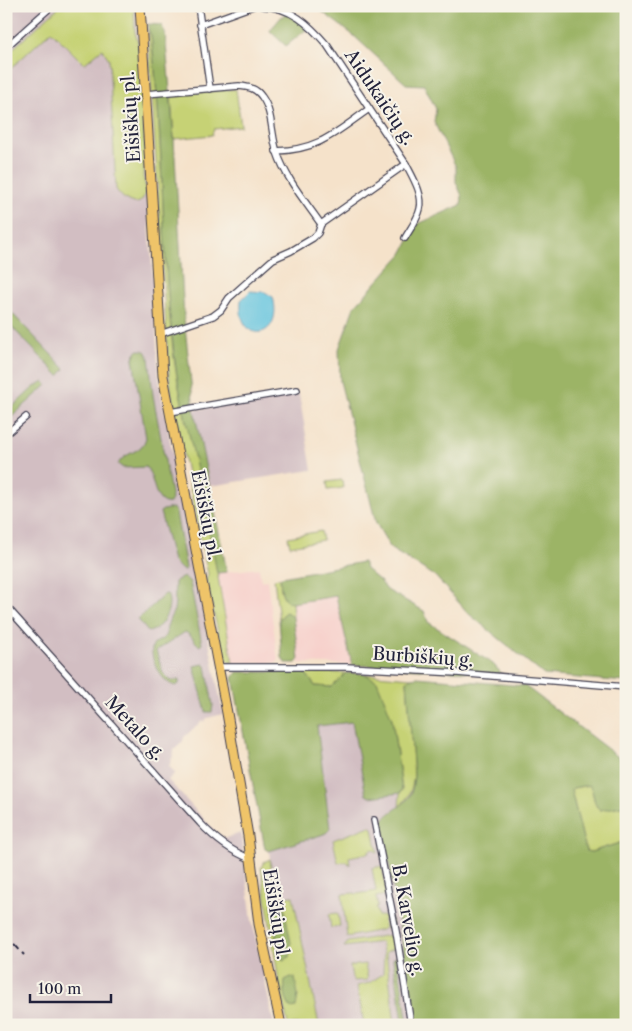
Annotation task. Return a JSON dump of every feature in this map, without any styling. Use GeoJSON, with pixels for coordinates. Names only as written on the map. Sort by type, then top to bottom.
{"type":"FeatureCollection","features":[{"type":"Feature","properties":{"kind":"main road","name":"Eišiškių pl."},"geometry":{"type":"LineString","coordinates":[[140,6],[163,376],[219,667],[251,859],[259,924],[281,1025]]}},
{"type":"Feature","properties":{"kind":"street"},"geometry":{"type":"LineString","coordinates":[[6,47],[52,6]]}},
{"type":"Feature","properties":{"kind":"street"},"geometry":{"type":"LineString","coordinates":[[198,6],[210,89]]}},
{"type":"Feature","properties":{"kind":"street"},"geometry":{"type":"LineString","coordinates":[[200,25],[253,6]]}},
{"type":"Feature","properties":{"kind":"street","name":"Aidukaičių g."},"geometry":{"type":"LineString","coordinates":[[262,6],[292,13],[315,31],[327,45],[406,164],[422,203],[420,212],[405,238]]}},
{"type":"Feature","properties":{"kind":"street"},"geometry":{"type":"LineString","coordinates":[[146,94],[239,86],[250,87],[260,94],[267,108],[276,151],[284,169],[321,224]]}},
{"type":"Feature","properties":{"kind":"street"},"geometry":{"type":"LineString","coordinates":[[276,151],[294,150],[312,145],[327,138],[369,109]]}},
{"type":"Feature","properties":{"kind":"street"},"geometry":{"type":"LineString","coordinates":[[160,334],[218,313],[243,284],[273,259],[313,238],[318,233],[321,224],[406,164]]}},
{"type":"Feature","properties":{"kind":"street"},"geometry":{"type":"LineString","coordinates":[[170,412],[297,390]]}},
{"type":"Feature","properties":{"kind":"street"},"geometry":{"type":"LineString","coordinates":[[6,434],[26,417]]}},
{"type":"Feature","properties":{"kind":"street","name":"Metalo g."},"geometry":{"type":"LineString","coordinates":[[6,606],[205,829],[234,852],[251,859]]}},
{"type":"Feature","properties":{"kind":"street","name":"Burbiškių g."},"geometry":{"type":"LineString","coordinates":[[219,667],[347,667],[626,687]]}},
{"type":"Feature","properties":{"kind":"street","name":"B. Karvelio g."},"geometry":{"type":"LineString","coordinates":[[374,820],[396,931],[411,1025]]}},
{"type":"Feature","properties":{"kind":"shaded area"},"geometry":{"type":"Polygon","coordinates":[[[6,6],[136,6],[161,394],[223,714],[207,718],[204,722],[203,720],[184,737],[183,741],[174,750],[169,766],[175,773],[168,780],[222,839],[241,833],[252,921],[274,1025],[6,1025],[6,6]]]}},
{"type":"Feature","properties":{"kind":"shaded area"},"geometry":{"type":"Polygon","coordinates":[[[299,394],[312,470],[210,486],[194,410],[299,394]]]}},
{"type":"Feature","properties":{"kind":"shaded area"},"geometry":{"type":"Polygon","coordinates":[[[259,568],[261,581],[267,580],[278,661],[277,663],[233,663],[217,573],[259,568]]]}},
{"type":"Feature","properties":{"kind":"shaded area"},"geometry":{"type":"Polygon","coordinates":[[[336,596],[352,665],[299,663],[292,603],[336,596]]]}},
{"type":"Feature","properties":{"kind":"shaded area"},"geometry":{"type":"Polygon","coordinates":[[[352,722],[366,795],[370,797],[400,793],[399,807],[388,814],[382,822],[416,1025],[319,1025],[293,897],[275,898],[269,851],[321,835],[330,829],[317,726],[352,722]]]}},
{"type":"Feature","properties":{"kind":"green space"},"geometry":{"type":"Polygon","coordinates":[[[60,6],[134,6],[146,157],[143,174],[145,190],[143,199],[140,202],[136,203],[127,200],[116,189],[109,59],[102,49],[84,64],[51,31],[6,73],[6,55],[60,6]]]}},
{"type":"Feature","properties":{"kind":"green space"},"geometry":{"type":"Polygon","coordinates":[[[312,6],[626,6],[626,682],[544,675],[469,614],[435,576],[391,549],[376,523],[340,381],[339,349],[354,307],[402,254],[418,224],[461,205],[462,196],[456,182],[456,167],[434,122],[436,109],[424,85],[406,84],[353,35],[312,6]]]}},
{"type":"Feature","properties":{"kind":"green space"},"geometry":{"type":"Polygon","coordinates":[[[287,14],[296,18],[307,29],[286,46],[270,31],[282,16],[287,14]]]}},
{"type":"Feature","properties":{"kind":"green space"},"geometry":{"type":"Polygon","coordinates":[[[148,24],[161,25],[165,32],[174,139],[184,318],[194,410],[227,572],[217,573],[176,367],[166,274],[159,114],[151,35],[148,30],[148,24]]]}},
{"type":"Feature","properties":{"kind":"green space"},"geometry":{"type":"Polygon","coordinates":[[[148,30],[151,35],[155,74],[161,153],[166,272],[175,366],[207,515],[233,663],[224,658],[206,580],[208,574],[174,410],[169,375],[148,30]]]}},
{"type":"Feature","properties":{"kind":"green space"},"geometry":{"type":"Polygon","coordinates":[[[236,89],[241,126],[214,129],[212,135],[174,139],[171,95],[236,89]]]}},
{"type":"Feature","properties":{"kind":"green space"},"geometry":{"type":"Polygon","coordinates":[[[6,307],[65,369],[59,376],[6,321],[6,307]]]}},
{"type":"Feature","properties":{"kind":"green space"},"geometry":{"type":"Polygon","coordinates":[[[139,350],[146,352],[149,357],[153,395],[172,499],[170,503],[164,503],[160,500],[146,467],[123,468],[118,464],[141,447],[146,438],[133,359],[135,353],[139,350]]]}},
{"type":"Feature","properties":{"kind":"green space"},"geometry":{"type":"Polygon","coordinates":[[[44,381],[47,385],[6,422],[6,413],[33,388],[44,381]]]}},
{"type":"Feature","properties":{"kind":"green space"},"geometry":{"type":"Polygon","coordinates":[[[342,480],[343,488],[328,490],[327,482],[342,480]]]}},
{"type":"Feature","properties":{"kind":"green space"},"geometry":{"type":"Polygon","coordinates":[[[173,508],[176,513],[185,570],[182,570],[173,561],[160,512],[173,508]]]}},
{"type":"Feature","properties":{"kind":"green space"},"geometry":{"type":"Polygon","coordinates":[[[321,531],[323,540],[290,546],[288,537],[321,531]]]}},
{"type":"Feature","properties":{"kind":"green space"},"geometry":{"type":"Polygon","coordinates":[[[363,562],[366,569],[387,590],[424,611],[428,622],[493,664],[502,674],[352,665],[336,596],[292,603],[286,600],[280,580],[282,577],[363,562]]]}},
{"type":"Feature","properties":{"kind":"green space"},"geometry":{"type":"Polygon","coordinates":[[[184,577],[190,582],[202,644],[200,646],[185,632],[156,651],[163,673],[171,681],[179,680],[179,684],[176,686],[162,677],[156,666],[152,649],[154,644],[166,635],[168,622],[174,610],[175,582],[184,577]]]}},
{"type":"Feature","properties":{"kind":"green space"},"geometry":{"type":"Polygon","coordinates":[[[282,577],[280,584],[283,596],[292,603],[293,618],[288,613],[285,613],[279,620],[274,579],[282,577]]]}},
{"type":"Feature","properties":{"kind":"green space"},"geometry":{"type":"Polygon","coordinates":[[[167,594],[169,599],[168,611],[162,623],[148,632],[138,619],[167,594]]]}},
{"type":"Feature","properties":{"kind":"green space"},"geometry":{"type":"Polygon","coordinates":[[[285,612],[293,618],[299,659],[296,663],[285,663],[282,657],[279,620],[285,612]]]}},
{"type":"Feature","properties":{"kind":"green space"},"geometry":{"type":"Polygon","coordinates":[[[204,664],[206,666],[213,705],[212,712],[206,712],[194,666],[204,664]]]}},
{"type":"Feature","properties":{"kind":"green space"},"geometry":{"type":"Polygon","coordinates":[[[237,672],[302,672],[307,675],[315,686],[332,687],[346,673],[365,674],[377,681],[392,719],[402,790],[400,793],[370,797],[366,795],[352,722],[317,726],[330,829],[321,835],[269,851],[265,849],[233,678],[237,672]]]}},
{"type":"Feature","properties":{"kind":"green space"},"geometry":{"type":"Polygon","coordinates":[[[302,672],[346,673],[332,687],[315,686],[307,675],[302,672]]]}},
{"type":"Feature","properties":{"kind":"green space"},"geometry":{"type":"Polygon","coordinates":[[[365,674],[411,678],[407,682],[414,776],[409,793],[399,807],[402,790],[392,719],[365,674]]]}},
{"type":"Feature","properties":{"kind":"green space"},"geometry":{"type":"Polygon","coordinates":[[[417,677],[525,686],[626,763],[626,805],[600,810],[596,805],[589,785],[571,790],[586,851],[591,852],[626,841],[626,1025],[416,1025],[382,821],[402,805],[409,797],[412,789],[414,776],[407,681],[417,677]]]}},
{"type":"Feature","properties":{"kind":"green space"},"geometry":{"type":"Polygon","coordinates":[[[589,785],[596,805],[600,810],[626,805],[626,841],[591,852],[586,851],[571,790],[589,785]]]}},
{"type":"Feature","properties":{"kind":"green space"},"geometry":{"type":"Polygon","coordinates":[[[370,826],[373,828],[378,853],[373,849],[369,853],[349,857],[350,865],[347,862],[338,863],[333,840],[370,826]]]}},
{"type":"Feature","properties":{"kind":"green space"},"geometry":{"type":"Polygon","coordinates":[[[270,859],[275,898],[272,905],[278,955],[287,926],[282,897],[293,896],[319,1025],[288,1025],[279,983],[261,867],[264,862],[270,859]]]}},
{"type":"Feature","properties":{"kind":"green space"},"geometry":{"type":"Polygon","coordinates":[[[382,866],[387,895],[376,897],[378,906],[376,907],[378,916],[390,916],[392,926],[387,930],[386,919],[383,920],[385,928],[382,930],[347,937],[342,894],[376,891],[372,868],[382,866]]]}},
{"type":"Feature","properties":{"kind":"green space"},"geometry":{"type":"Polygon","coordinates":[[[282,897],[291,943],[290,957],[283,960],[279,955],[272,905],[275,898],[282,897]]]}},
{"type":"Feature","properties":{"kind":"green space"},"geometry":{"type":"Polygon","coordinates":[[[338,913],[340,926],[331,928],[329,914],[338,913]]]}},
{"type":"Feature","properties":{"kind":"green space"},"geometry":{"type":"Polygon","coordinates":[[[390,935],[393,938],[395,948],[386,952],[395,1025],[364,1025],[357,986],[369,983],[383,974],[384,955],[381,942],[344,947],[348,942],[390,935]]]}},
{"type":"Feature","properties":{"kind":"green space"},"geometry":{"type":"Polygon","coordinates":[[[397,955],[408,1024],[403,1021],[393,959],[397,955]]]}},
{"type":"Feature","properties":{"kind":"green space"},"geometry":{"type":"Polygon","coordinates":[[[365,964],[368,980],[354,981],[350,966],[365,964]]]}},
{"type":"Feature","properties":{"kind":"green space"},"geometry":{"type":"Polygon","coordinates":[[[291,977],[295,978],[298,995],[296,1007],[291,1008],[286,998],[285,980],[291,977]]]}},
{"type":"Feature","properties":{"kind":"water"},"geometry":{"type":"Polygon","coordinates":[[[250,291],[265,292],[273,297],[275,312],[272,322],[267,329],[260,332],[252,331],[246,325],[241,315],[241,300],[250,291]]]}},
{"type":"Feature","properties":{"kind":"railway"},"geometry":{"type":"LineString","coordinates":[[6,935],[24,955]]}}]}
